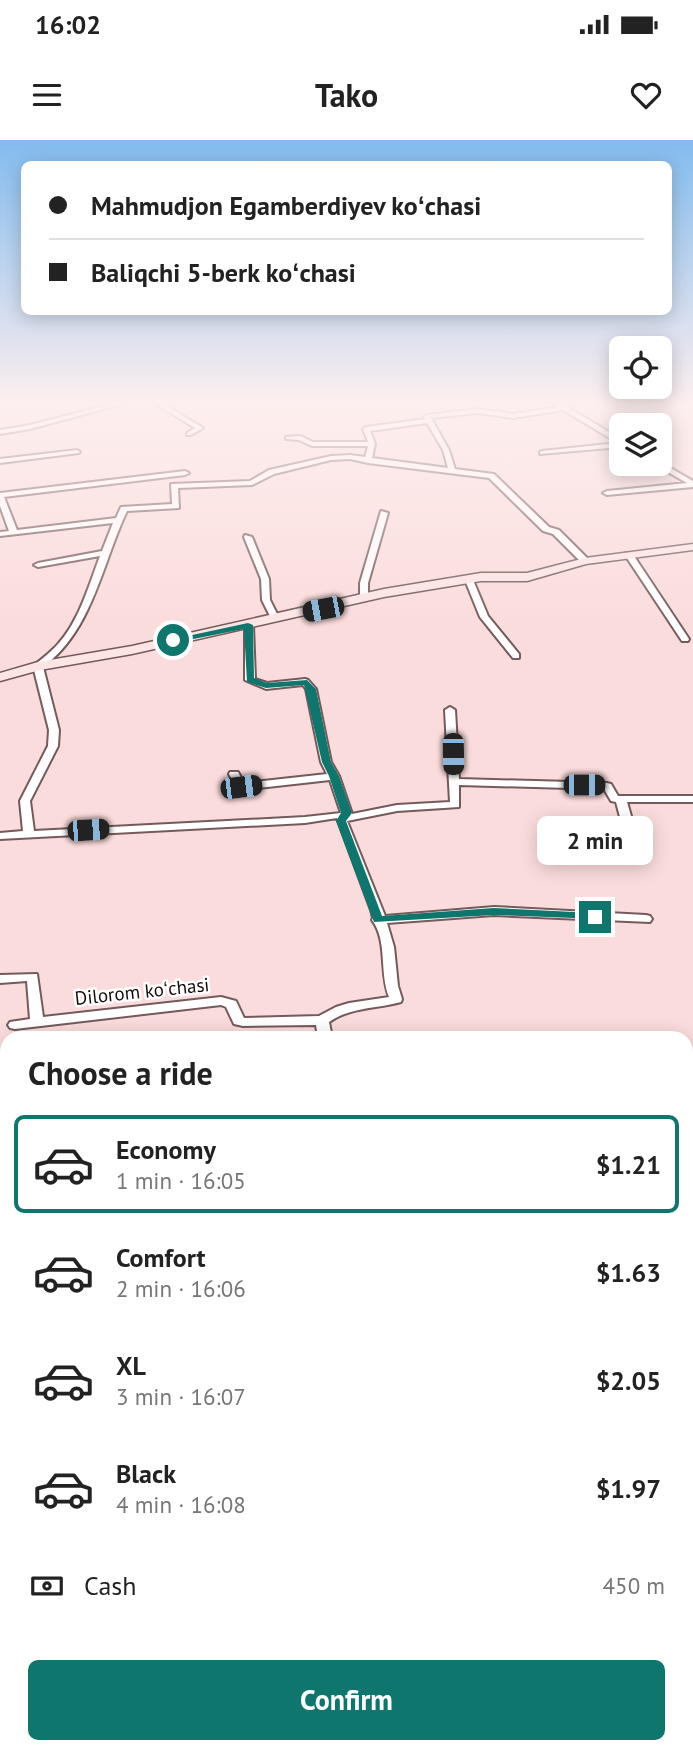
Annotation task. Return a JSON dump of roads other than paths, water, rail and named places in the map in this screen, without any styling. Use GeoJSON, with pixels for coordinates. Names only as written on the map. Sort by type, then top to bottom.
{"type":"FeatureCollection","features":[{"type":"Feature","properties":{"kind":"street"},"geometry":{"type":"LineString","coordinates":[[14,532],[0,496],[167,475]]}},
{"type":"Feature","properties":{"kind":"street"},"geometry":{"type":"LineString","coordinates":[[38,666],[70,635],[107,552],[118,520],[126,508],[176,506],[174,486],[252,483],[266,475]]}},
{"type":"Feature","properties":{"kind":"street"},"geometry":{"type":"LineString","coordinates":[[486,475],[491,476],[546,529],[556,532],[585,561]]}},
{"type":"Feature","properties":{"kind":"street"},"geometry":{"type":"LineString","coordinates":[[677,475],[693,485]]}},
{"type":"Feature","properties":{"kind":"street"},"geometry":{"type":"LineString","coordinates":[[607,493],[693,485]]}},
{"type":"Feature","properties":{"kind":"street"},"geometry":{"type":"LineString","coordinates":[[364,598],[364,583],[384,513]]}},
{"type":"Feature","properties":{"kind":"street"},"geometry":{"type":"LineString","coordinates":[[0,534],[118,520]]}},
{"type":"Feature","properties":{"kind":"street"},"geometry":{"type":"LineString","coordinates":[[248,537],[265,579],[266,600],[275,618]]}},
{"type":"Feature","properties":{"kind":"street"},"geometry":{"type":"LineString","coordinates":[[0,677],[38,666],[132,650],[408,588],[481,577],[527,577],[585,561],[693,547]]}},
{"type":"Feature","properties":{"kind":"street"},"geometry":{"type":"LineString","coordinates":[[38,565],[107,552]]}},
{"type":"Feature","properties":{"kind":"street"},"geometry":{"type":"LineString","coordinates":[[629,555],[685,639]]}},
{"type":"Feature","properties":{"kind":"street"},"geometry":{"type":"LineString","coordinates":[[469,580],[484,617],[516,656]]}},
{"type":"Feature","properties":{"kind":"street"},"geometry":{"type":"LineString","coordinates":[[248,625],[250,680],[266,686],[307,682],[311,689],[326,762],[334,776],[346,813],[341,821],[386,939],[392,968],[392,992],[396,999],[343,1007],[322,1020],[324,1031]]}},
{"type":"Feature","properties":{"kind":"street"},"geometry":{"type":"LineString","coordinates":[[29,833],[25,801],[53,746],[54,730],[38,666]]}},
{"type":"Feature","properties":{"kind":"street"},"geometry":{"type":"LineString","coordinates":[[0,835],[343,817],[368,815],[397,808],[455,804],[450,710]]}},
{"type":"Feature","properties":{"kind":"street"},"geometry":{"type":"LineString","coordinates":[[234,774],[238,786],[241,787],[334,776]]}},
{"type":"Feature","properties":{"kind":"street"},"geometry":{"type":"LineString","coordinates":[[454,782],[607,786],[615,799],[621,800],[693,799]]}},
{"type":"Feature","properties":{"kind":"street"},"geometry":{"type":"LineString","coordinates":[[621,800],[637,858]]}},
{"type":"Feature","properties":{"kind":"street"},"geometry":{"type":"LineString","coordinates":[[378,920],[494,912],[646,919]]}},
{"type":"Feature","properties":{"kind":"street"},"geometry":{"type":"LineString","coordinates":[[0,979],[33,977],[37,1022]]}},
{"type":"Feature","properties":{"kind":"street","name":"Dilorom koʻchasi"},"geometry":{"type":"LineString","coordinates":[[16,1025],[221,1002],[231,1004],[239,1021],[243,1022],[322,1020]]}}]}
